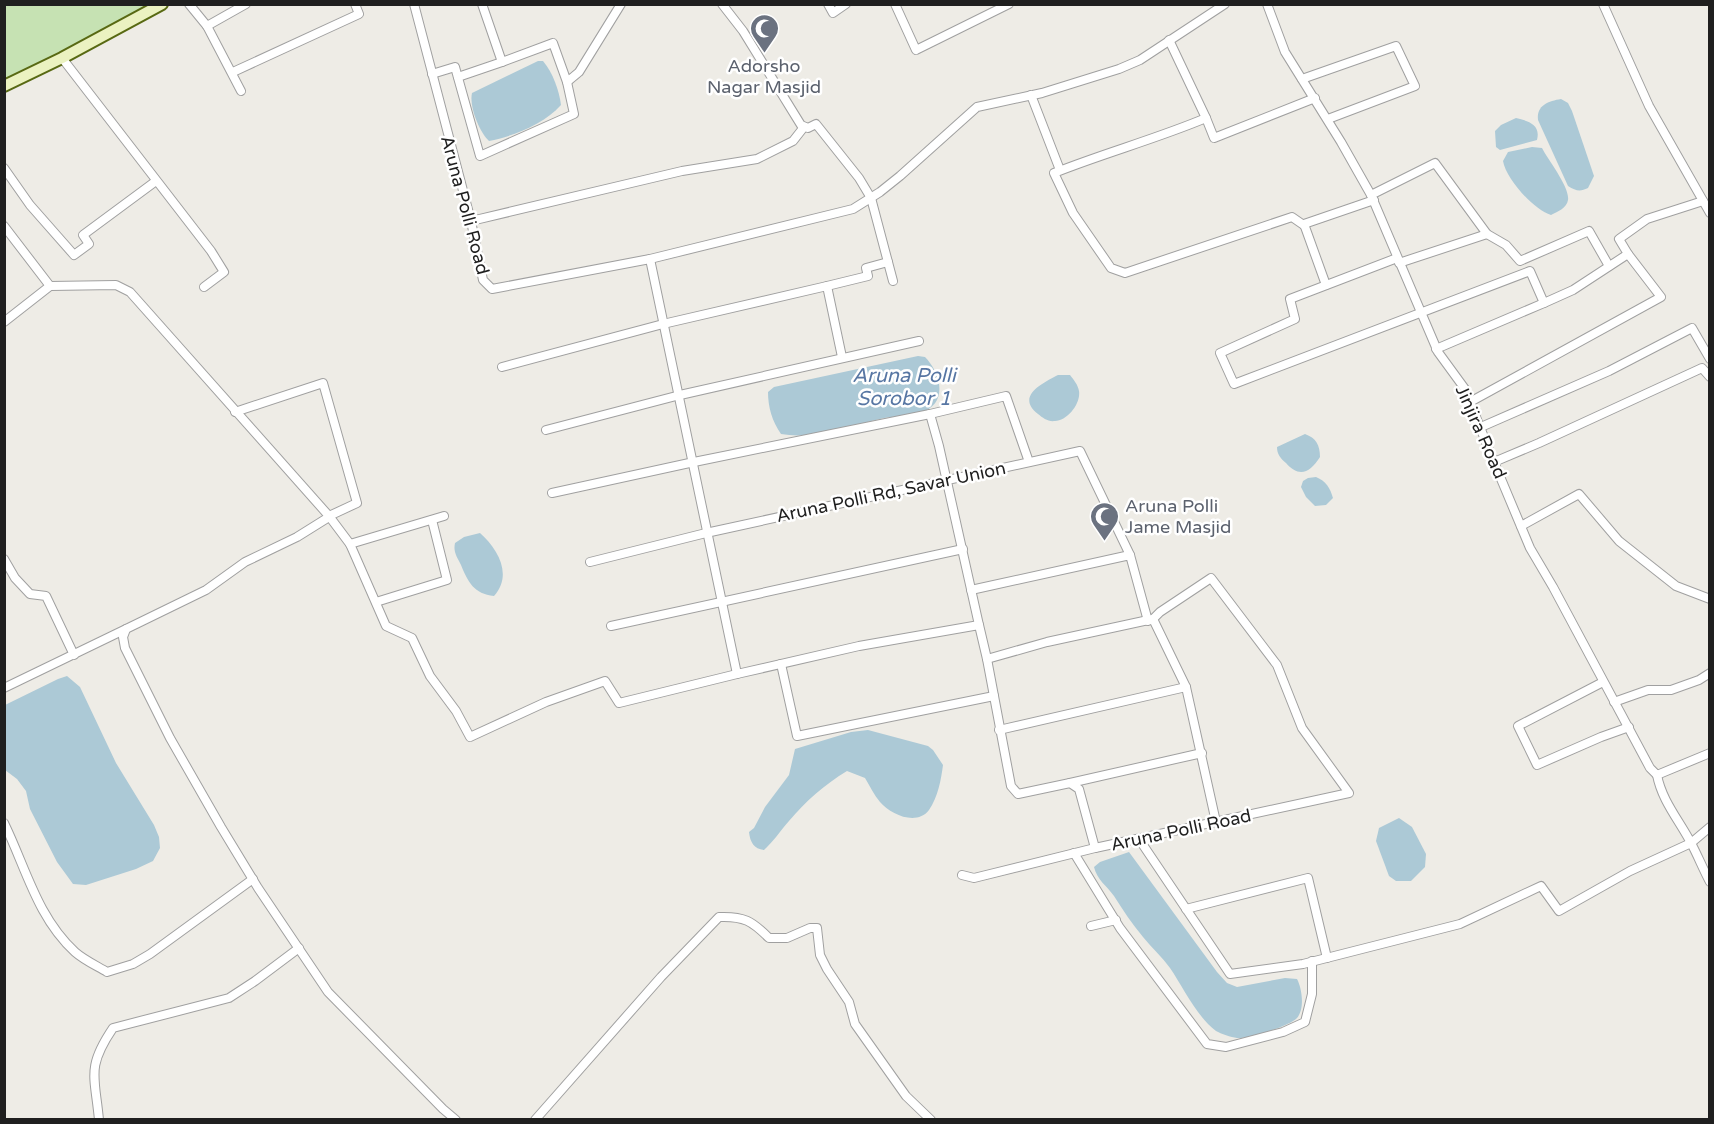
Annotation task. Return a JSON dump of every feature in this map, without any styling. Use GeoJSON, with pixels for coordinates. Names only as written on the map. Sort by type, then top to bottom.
{"type":"FeatureCollection","features":[{"type":"Feature","properties":{"kind":"main road"},"geometry":{"type":"LineString","coordinates":[[4,86],[62,58],[162,4]]}},
{"type":"Feature","properties":{"kind":"street"},"geometry":{"type":"LineString","coordinates":[[189,4],[207,27],[241,91]]}},
{"type":"Feature","properties":{"kind":"street"},"geometry":{"type":"LineString","coordinates":[[207,27],[246,4]]}},
{"type":"Feature","properties":{"kind":"street"},"geometry":{"type":"LineString","coordinates":[[232,72],[359,14],[355,4]]}},
{"type":"Feature","properties":{"kind":"street","name":"Aruna Polli Road"},"geometry":{"type":"LineString","coordinates":[[414,4],[446,133],[471,221],[483,280],[492,289],[650,259]]}},
{"type":"Feature","properties":{"kind":"street"},"geometry":{"type":"LineString","coordinates":[[482,4],[502,62]]}},
{"type":"Feature","properties":{"kind":"street"},"geometry":{"type":"LineString","coordinates":[[567,82],[579,72],[621,4]]}},
{"type":"Feature","properties":{"kind":"street"},"geometry":{"type":"LineString","coordinates":[[722,4],[743,31],[796,118],[804,127],[812,127],[816,124],[859,178],[871,198],[893,281]]}},
{"type":"Feature","properties":{"kind":"street"},"geometry":{"type":"LineString","coordinates":[[828,4],[833,13],[846,4]]}},
{"type":"Feature","properties":{"kind":"street"},"geometry":{"type":"LineString","coordinates":[[895,4],[916,50],[1009,4]]}},
{"type":"Feature","properties":{"kind":"street"},"geometry":{"type":"LineString","coordinates":[[737,674],[650,259],[853,209],[871,198],[938,144],[977,107],[1032,95],[1119,69],[1140,60],[1226,4]]}},
{"type":"Feature","properties":{"kind":"street","name":"Jinjira Road"},"geometry":{"type":"LineString","coordinates":[[1267,4],[1285,52],[1328,119],[1373,198],[1436,349],[1466,389],[1530,548],[1650,768],[1657,775],[1659,787],[1668,806],[1691,843],[1710,882]]}},
{"type":"Feature","properties":{"kind":"street"},"geometry":{"type":"LineString","coordinates":[[1603,4],[1648,106],[1710,213]]}},
{"type":"Feature","properties":{"kind":"street"},"geometry":{"type":"LineString","coordinates":[[1169,40],[1214,138],[1315,98]]}},
{"type":"Feature","properties":{"kind":"street"},"geometry":{"type":"LineString","coordinates":[[432,74],[455,67],[480,156],[574,114],[567,82],[553,43],[458,77]]}},
{"type":"Feature","properties":{"kind":"street"},"geometry":{"type":"LineString","coordinates":[[1302,79],[1396,46],[1415,86],[1328,119]]}},
{"type":"Feature","properties":{"kind":"street"},"geometry":{"type":"LineString","coordinates":[[62,58],[211,251],[224,273],[204,287]]}},
{"type":"Feature","properties":{"kind":"street"},"geometry":{"type":"LineString","coordinates":[[1032,95],[1060,171]]}},
{"type":"Feature","properties":{"kind":"street"},"geometry":{"type":"LineString","coordinates":[[1206,118],[1176,131],[1054,173],[1073,213],[1112,268],[1125,273],[1292,217],[1305,226],[1326,285]]}},
{"type":"Feature","properties":{"kind":"street"},"geometry":{"type":"LineString","coordinates":[[471,221],[682,171],[757,159],[794,141],[804,127]]}},
{"type":"Feature","properties":{"kind":"street"},"geometry":{"type":"LineString","coordinates":[[1305,226],[1304,224],[1373,198],[1435,163],[1487,234],[1506,245],[1520,261],[1589,231],[1610,266]]}},
{"type":"Feature","properties":{"kind":"street"},"geometry":{"type":"LineString","coordinates":[[4,168],[30,205],[74,255],[89,244],[83,235],[156,181]]}},
{"type":"Feature","properties":{"kind":"street"},"geometry":{"type":"LineString","coordinates":[[1470,402],[1661,297],[1618,239],[1647,219],[1703,201]]}},
{"type":"Feature","properties":{"kind":"street"},"geometry":{"type":"LineString","coordinates":[[4,226],[50,286]]}},
{"type":"Feature","properties":{"kind":"street"},"geometry":{"type":"LineString","coordinates":[[1487,234],[1398,260],[1290,299],[1295,319],[1220,353],[1234,384],[1530,271],[1544,303]]}},
{"type":"Feature","properties":{"kind":"street"},"geometry":{"type":"LineString","coordinates":[[1436,349],[1573,290],[1628,254]]}},
{"type":"Feature","properties":{"kind":"street"},"geometry":{"type":"LineString","coordinates":[[502,367],[663,324],[867,276],[866,268],[888,262]]}},
{"type":"Feature","properties":{"kind":"street"},"geometry":{"type":"LineString","coordinates":[[4,321],[50,286],[116,285],[130,292],[329,517],[350,544],[386,626],[412,638],[430,676],[456,711],[470,737],[546,702],[605,681],[619,703],[859,646],[979,625]]}},
{"type":"Feature","properties":{"kind":"street"},"geometry":{"type":"LineString","coordinates":[[827,286],[842,357]]}},
{"type":"Feature","properties":{"kind":"street"},"geometry":{"type":"LineString","coordinates":[[1481,428],[1609,371],[1692,328],[1710,359]]}},
{"type":"Feature","properties":{"kind":"street"},"geometry":{"type":"LineString","coordinates":[[546,430],[680,395],[919,341]]}},
{"type":"Feature","properties":{"kind":"street"},"geometry":{"type":"LineString","coordinates":[[1494,462],[1706,366],[1710,377]]}},
{"type":"Feature","properties":{"kind":"street"},"geometry":{"type":"LineString","coordinates":[[4,688],[206,590],[245,562],[297,537],[357,502],[323,383],[235,412]]}},
{"type":"Feature","properties":{"kind":"street"},"geometry":{"type":"LineString","coordinates":[[552,493],[1006,396],[1029,462]]}},
{"type":"Feature","properties":{"kind":"street"},"geometry":{"type":"LineString","coordinates":[[930,414],[987,659],[1011,786],[1018,794],[1202,753]]}},
{"type":"Feature","properties":{"kind":"street","name":"Aruna Polli Rd, Savar Union"},"geometry":{"type":"LineString","coordinates":[[590,562],[706,533],[1080,451],[1130,555]]}},
{"type":"Feature","properties":{"kind":"street"},"geometry":{"type":"LineString","coordinates":[[1521,526],[1579,494],[1619,542],[1676,586],[1710,599]]}},
{"type":"Feature","properties":{"kind":"street"},"geometry":{"type":"LineString","coordinates":[[350,544],[444,516]]}},
{"type":"Feature","properties":{"kind":"street"},"geometry":{"type":"LineString","coordinates":[[376,602],[447,580],[432,520]]}},
{"type":"Feature","properties":{"kind":"street"},"geometry":{"type":"LineString","coordinates":[[611,626],[963,549]]}},
{"type":"Feature","properties":{"kind":"street"},"geometry":{"type":"LineString","coordinates":[[971,590],[1130,555],[1150,620],[1186,687],[1216,822]]}},
{"type":"Feature","properties":{"kind":"street"},"geometry":{"type":"LineString","coordinates":[[4,560],[15,578],[30,594],[46,596],[74,655]]}},
{"type":"Feature","properties":{"kind":"street","name":"Aruna Polli Road"},"geometry":{"type":"LineString","coordinates":[[1070,783],[1079,789],[1095,849],[1349,793],[1302,728],[1277,665],[1211,578],[1150,620]]}},
{"type":"Feature","properties":{"kind":"street"},"geometry":{"type":"LineString","coordinates":[[987,659],[1047,642],[1150,620]]}},
{"type":"Feature","properties":{"kind":"street"},"geometry":{"type":"LineString","coordinates":[[126,629],[123,637],[125,648],[170,738],[253,879],[328,993],[443,1109],[456,1119]]}},
{"type":"Feature","properties":{"kind":"street"},"geometry":{"type":"LineString","coordinates":[[781,664],[796,736],[994,696]]}},
{"type":"Feature","properties":{"kind":"street"},"geometry":{"type":"LineString","coordinates":[[1614,702],[1648,690],[1671,690],[1699,680],[1710,673]]}},
{"type":"Feature","properties":{"kind":"street"},"geometry":{"type":"LineString","coordinates":[[1603,682],[1518,726],[1537,765],[1600,737],[1629,727]]}},
{"type":"Feature","properties":{"kind":"street"},"geometry":{"type":"LineString","coordinates":[[999,729],[1186,687]]}},
{"type":"Feature","properties":{"kind":"street"},"geometry":{"type":"LineString","coordinates":[[1657,775],[1710,753]]}},
{"type":"Feature","properties":{"kind":"street"},"geometry":{"type":"LineString","coordinates":[[4,823],[33,893],[56,932],[77,954],[107,972],[133,964],[150,954],[253,879]]}},
{"type":"Feature","properties":{"kind":"street"},"geometry":{"type":"LineString","coordinates":[[1139,839],[1230,974],[1312,961],[1460,924],[1540,886],[1559,911],[1630,871],[1691,843],[1708,830]]}},
{"type":"Feature","properties":{"kind":"street"},"geometry":{"type":"LineString","coordinates":[[963,875],[974,878],[1095,849]]}},
{"type":"Feature","properties":{"kind":"street"},"geometry":{"type":"LineString","coordinates":[[1074,853],[1116,920],[1207,1044],[1226,1047],[1282,1032],[1305,1022],[1312,994],[1312,961]]}},
{"type":"Feature","properties":{"kind":"street"},"geometry":{"type":"LineString","coordinates":[[1186,909],[1308,878],[1327,957]]}},
{"type":"Feature","properties":{"kind":"street"},"geometry":{"type":"LineString","coordinates":[[535,1119],[702,934],[719,917],[731,916],[743,918],[754,924],[769,938],[788,938],[810,928],[817,928],[820,955],[826,969],[849,1002],[855,1024],[906,1096],[931,1119]]}},
{"type":"Feature","properties":{"kind":"street"},"geometry":{"type":"LineString","coordinates":[[1091,926],[1116,920]]}},
{"type":"Feature","properties":{"kind":"street"},"geometry":{"type":"LineString","coordinates":[[99,1119],[93,1079],[95,1061],[113,1028],[229,998],[298,948]]}},
{"type":"Feature","properties":{"kind":"green space"},"geometry":{"type":"Polygon","coordinates":[[[4,5],[164,5],[5,85],[4,5]]]}},
{"type":"Feature","properties":{"kind":"water"},"geometry":{"type":"Polygon","coordinates":[[[538,61],[543,61],[550,71],[561,105],[546,118],[528,128],[489,141],[476,118],[472,105],[472,93],[538,61]]]}},
{"type":"Feature","properties":{"kind":"water"},"geometry":{"type":"Polygon","coordinates":[[[1561,99],[1568,103],[1572,111],[1594,176],[1588,188],[1583,190],[1576,190],[1568,186],[1538,120],[1541,107],[1561,99]]]}},
{"type":"Feature","properties":{"kind":"water"},"geometry":{"type":"Polygon","coordinates":[[[1516,118],[1529,122],[1535,127],[1537,140],[1500,150],[1496,147],[1495,131],[1501,125],[1516,118]]]}},
{"type":"Feature","properties":{"kind":"water"},"geometry":{"type":"Polygon","coordinates":[[[1532,147],[1542,148],[1568,195],[1566,205],[1551,215],[1537,207],[1522,193],[1509,176],[1503,161],[1508,152],[1532,147]]]}},
{"type":"Feature","properties":{"kind":"water","name":"Aruna Polli Sorobor 1"},"geometry":{"type":"Polygon","coordinates":[[[918,356],[925,357],[930,363],[939,385],[937,400],[921,413],[884,418],[807,435],[781,434],[775,424],[768,392],[774,387],[918,356]]]}},
{"type":"Feature","properties":{"kind":"water"},"geometry":{"type":"Polygon","coordinates":[[[1058,375],[1070,375],[1078,387],[1079,396],[1068,415],[1060,420],[1050,421],[1042,417],[1029,401],[1030,396],[1039,386],[1058,375]]]}},
{"type":"Feature","properties":{"kind":"water"},"geometry":{"type":"Polygon","coordinates":[[[1305,434],[1317,442],[1320,457],[1308,470],[1295,471],[1278,454],[1277,447],[1305,434]]]}},
{"type":"Feature","properties":{"kind":"water"},"geometry":{"type":"Polygon","coordinates":[[[1316,477],[1325,483],[1332,494],[1333,498],[1326,505],[1315,506],[1306,497],[1301,487],[1303,481],[1316,477]]]}},
{"type":"Feature","properties":{"kind":"water"},"geometry":{"type":"Polygon","coordinates":[[[480,533],[497,554],[503,571],[500,588],[494,596],[481,593],[473,586],[466,577],[455,552],[455,543],[464,537],[480,533]]]}},
{"type":"Feature","properties":{"kind":"water"},"geometry":{"type":"Polygon","coordinates":[[[67,676],[80,687],[116,763],[154,825],[159,837],[160,848],[153,861],[86,885],[73,884],[57,862],[30,809],[26,791],[17,779],[5,770],[5,705],[67,676]]]}},
{"type":"Feature","properties":{"kind":"water"},"geometry":{"type":"Polygon","coordinates":[[[868,730],[928,746],[933,750],[943,765],[937,794],[929,810],[924,815],[911,818],[897,814],[880,802],[865,778],[847,771],[809,800],[764,850],[755,847],[749,832],[789,775],[795,749],[851,732],[868,730]]]}},
{"type":"Feature","properties":{"kind":"water"},"geometry":{"type":"Polygon","coordinates":[[[1399,818],[1412,827],[1426,854],[1425,867],[1411,881],[1396,881],[1389,876],[1376,841],[1379,828],[1399,818]]]}},
{"type":"Feature","properties":{"kind":"water"},"geometry":{"type":"Polygon","coordinates":[[[1129,852],[1227,983],[1237,987],[1285,978],[1297,979],[1302,998],[1300,1014],[1297,1018],[1278,1028],[1242,1038],[1223,1034],[1209,1025],[1170,968],[1135,927],[1095,872],[1094,867],[1100,862],[1129,852]]]}},
{"type":"Feature","properties":{"kind":"place","name":"Adorsho Nagar Masjid"},"geometry":{"type":"Point","coordinates":[764,54]}},
{"type":"Feature","properties":{"kind":"place","name":"Aruna Polli Jame Masjid"},"geometry":{"type":"Point","coordinates":[1104,542]}}]}
